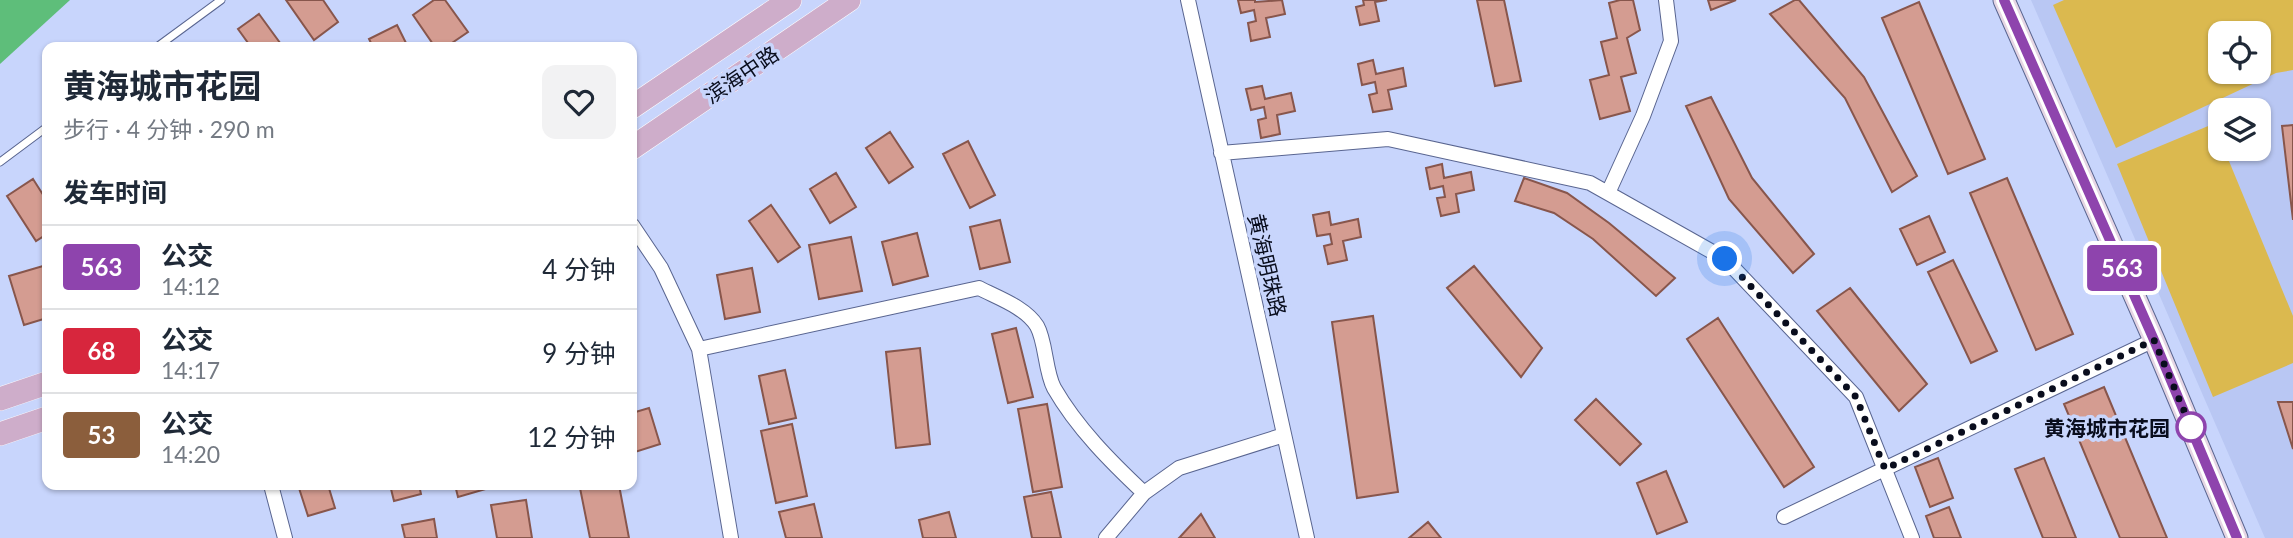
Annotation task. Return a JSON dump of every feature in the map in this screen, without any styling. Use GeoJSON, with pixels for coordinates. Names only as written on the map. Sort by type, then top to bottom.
{"type":"FeatureCollection","features":[{"type":"Feature","properties":{"kind":"main road","name":"滨海中路"},"geometry":{"type":"LineString","coordinates":[[637,104],[790,0]]}},
{"type":"Feature","properties":{"kind":"main road","name":"滨海中路"},"geometry":{"type":"LineString","coordinates":[[637,145],[849,0]]}},
{"type":"Feature","properties":{"kind":"main road"},"geometry":{"type":"LineString","coordinates":[[2004,0],[2154,340],[2237,538]]}},
{"type":"Feature","properties":{"kind":"main road"},"geometry":{"type":"LineString","coordinates":[[0,399],[42,385]]}},
{"type":"Feature","properties":{"kind":"main road"},"geometry":{"type":"LineString","coordinates":[[0,434],[42,420]]}},
{"type":"Feature","properties":{"kind":"street","name":"黄海明珠路"},"geometry":{"type":"LineString","coordinates":[[1188,0],[1307,538]]}},
{"type":"Feature","properties":{"kind":"street"},"geometry":{"type":"LineString","coordinates":[[1608,193],[1643,116],[1671,41],[1665,0]]}},
{"type":"Feature","properties":{"kind":"street"},"geometry":{"type":"LineString","coordinates":[[1221,153],[1388,139],[1590,183],[1608,193],[1725,259],[1856,397],[1912,538]]}},
{"type":"Feature","properties":{"kind":"street"},"geometry":{"type":"LineString","coordinates":[[637,232],[662,268],[699,349],[731,538]]}},
{"type":"Feature","properties":{"kind":"street"},"geometry":{"type":"LineString","coordinates":[[699,349],[979,288],[1018,308],[1037,326],[1053,385],[1073,416],[1112,463],[1144,493]]}},
{"type":"Feature","properties":{"kind":"street"},"geometry":{"type":"LineString","coordinates":[[1784,517],[2154,340]]}},
{"type":"Feature","properties":{"kind":"street"},"geometry":{"type":"LineString","coordinates":[[1106,538],[1144,493],[1179,468],[1284,435]]}},
{"type":"Feature","properties":{"kind":"street"},"geometry":{"type":"LineString","coordinates":[[272,490],[280,536]]}},
{"type":"Feature","properties":{"kind":"lane"},"geometry":{"type":"LineString","coordinates":[[163,42],[221,0]]}},
{"type":"Feature","properties":{"kind":"lane"},"geometry":{"type":"LineString","coordinates":[[0,162],[42,131]]}},
{"type":"Feature","properties":{"kind":"shaded area"},"geometry":{"type":"Polygon","coordinates":[[[0,0],[70,0],[0,64],[0,0]]]}},
{"type":"Feature","properties":{"kind":"shaded area"},"geometry":{"type":"Polygon","coordinates":[[[2031,0],[2293,0],[2293,538],[2265,538],[2031,0]]]}},
{"type":"Feature","properties":{"kind":"shaded area"},"geometry":{"type":"Polygon","coordinates":[[[2064,0],[2293,0],[2293,70],[2271,75],[2271,21],[2208,21],[2208,84],[2253,84],[2223,98],[2208,98],[2208,105],[2116,148],[2053,5],[2064,0]]]}},
{"type":"Feature","properties":{"kind":"shaded area"},"geometry":{"type":"Polygon","coordinates":[[[2208,126],[2208,161],[2229,161],[2293,316],[2293,363],[2213,397],[2117,164],[2208,126]]]}},
{"type":"Feature","properties":{"kind":"building"},"geometry":{"type":"Polygon","coordinates":[[[286,0],[323,0],[338,22],[314,40],[286,0]]]}},
{"type":"Feature","properties":{"kind":"building"},"geometry":{"type":"Polygon","coordinates":[[[434,0],[445,0],[468,32],[453,42],[432,42],[413,15],[434,0]]]}},
{"type":"Feature","properties":{"kind":"building"},"geometry":{"type":"Polygon","coordinates":[[[1238,0],[1282,0],[1285,14],[1266,18],[1270,37],[1251,41],[1248,23],[1256,21],[1254,10],[1241,13],[1238,0]]]}},
{"type":"Feature","properties":{"kind":"building"},"geometry":{"type":"Polygon","coordinates":[[[1363,0],[1387,0],[1375,2],[1379,21],[1360,25],[1356,7],[1364,5],[1363,0]]]}},
{"type":"Feature","properties":{"kind":"building"},"geometry":{"type":"Polygon","coordinates":[[[1477,0],[1504,0],[1521,81],[1495,86],[1477,0]]]}},
{"type":"Feature","properties":{"kind":"building"},"geometry":{"type":"Polygon","coordinates":[[[1633,0],[1640,30],[1627,38],[1636,73],[1621,77],[1630,111],[1600,119],[1590,80],[1609,75],[1601,42],[1617,38],[1609,3],[1633,0]]]}},
{"type":"Feature","properties":{"kind":"building"},"geometry":{"type":"Polygon","coordinates":[[[1708,0],[1736,0],[1711,10],[1708,0]]]}},
{"type":"Feature","properties":{"kind":"building"},"geometry":{"type":"Polygon","coordinates":[[[1799,0],[1864,77],[1917,176],[1892,192],[1845,98],[1770,14],[1799,0]]]}},
{"type":"Feature","properties":{"kind":"building"},"geometry":{"type":"Polygon","coordinates":[[[1919,2],[1985,159],[1948,174],[1882,18],[1919,2]]]}},
{"type":"Feature","properties":{"kind":"building"},"geometry":{"type":"Polygon","coordinates":[[[259,14],[279,42],[247,42],[238,29],[259,14]]]}},
{"type":"Feature","properties":{"kind":"building"},"geometry":{"type":"Polygon","coordinates":[[[397,25],[406,42],[370,42],[369,39],[397,25]]]}},
{"type":"Feature","properties":{"kind":"building"},"geometry":{"type":"Polygon","coordinates":[[[1373,60],[1376,74],[1403,68],[1406,86],[1388,90],[1392,109],[1373,112],[1369,95],[1377,93],[1375,82],[1362,85],[1358,64],[1373,60]]]}},
{"type":"Feature","properties":{"kind":"building"},"geometry":{"type":"Polygon","coordinates":[[[1262,86],[1265,99],[1291,93],[1295,111],[1277,115],[1280,134],[1261,138],[1258,120],[1266,118],[1264,107],[1251,110],[1246,89],[1262,86]]]}},
{"type":"Feature","properties":{"kind":"building"},"geometry":{"type":"Polygon","coordinates":[[[1711,97],[1752,178],[1814,254],[1793,273],[1729,199],[1686,106],[1711,97]]]}},
{"type":"Feature","properties":{"kind":"building"},"geometry":{"type":"Polygon","coordinates":[[[2293,125],[2293,220],[2282,126],[2293,125]]]}},
{"type":"Feature","properties":{"kind":"building"},"geometry":{"type":"Polygon","coordinates":[[[890,132],[913,167],[889,183],[866,148],[890,132]]]}},
{"type":"Feature","properties":{"kind":"building"},"geometry":{"type":"Polygon","coordinates":[[[968,141],[995,195],[970,208],[943,154],[968,141]]]}},
{"type":"Feature","properties":{"kind":"building"},"geometry":{"type":"Polygon","coordinates":[[[1442,164],[1444,178],[1471,172],[1474,190],[1456,194],[1459,212],[1441,216],[1437,198],[1445,197],[1443,186],[1430,189],[1426,168],[1442,164]]]}},
{"type":"Feature","properties":{"kind":"building"},"geometry":{"type":"Polygon","coordinates":[[[836,173],[856,207],[830,223],[810,189],[836,173]]]}},
{"type":"Feature","properties":{"kind":"building"},"geometry":{"type":"Polygon","coordinates":[[[1524,178],[1567,193],[1609,223],[1675,278],[1656,296],[1593,239],[1554,213],[1515,201],[1524,178]]]}},
{"type":"Feature","properties":{"kind":"building"},"geometry":{"type":"Polygon","coordinates":[[[2007,178],[2073,334],[2036,350],[1970,193],[2007,178]]]}},
{"type":"Feature","properties":{"kind":"building"},"geometry":{"type":"Polygon","coordinates":[[[33,179],[42,193],[42,237],[36,241],[7,196],[33,179]]]}},
{"type":"Feature","properties":{"kind":"building"},"geometry":{"type":"Polygon","coordinates":[[[771,205],[800,247],[778,262],[749,221],[771,205]]]}},
{"type":"Feature","properties":{"kind":"building"},"geometry":{"type":"Polygon","coordinates":[[[1329,212],[1331,225],[1358,219],[1361,237],[1343,241],[1347,260],[1328,264],[1324,246],[1332,244],[1330,234],[1317,236],[1313,215],[1329,212]]]}},
{"type":"Feature","properties":{"kind":"building"},"geometry":{"type":"Polygon","coordinates":[[[1929,216],[1945,252],[1917,265],[1900,229],[1929,216]]]}},
{"type":"Feature","properties":{"kind":"building"},"geometry":{"type":"Polygon","coordinates":[[[1000,220],[1010,262],[980,269],[970,227],[1000,220]]]}},
{"type":"Feature","properties":{"kind":"building"},"geometry":{"type":"Polygon","coordinates":[[[917,233],[928,276],[893,285],[882,242],[917,233]]]}},
{"type":"Feature","properties":{"kind":"building"},"geometry":{"type":"Polygon","coordinates":[[[851,237],[862,291],[819,299],[809,245],[851,237]]]}},
{"type":"Feature","properties":{"kind":"building"},"geometry":{"type":"Polygon","coordinates":[[[1953,260],[1997,351],[1971,363],[1928,272],[1953,260]]]}},
{"type":"Feature","properties":{"kind":"building"},"geometry":{"type":"Polygon","coordinates":[[[42,266],[42,320],[24,325],[9,276],[42,266]]]}},
{"type":"Feature","properties":{"kind":"building"},"geometry":{"type":"Polygon","coordinates":[[[1474,266],[1542,348],[1521,377],[1447,288],[1474,266]]]}},
{"type":"Feature","properties":{"kind":"building"},"geometry":{"type":"Polygon","coordinates":[[[752,268],[760,312],[725,319],[717,275],[752,268]]]}},
{"type":"Feature","properties":{"kind":"building"},"geometry":{"type":"Polygon","coordinates":[[[1850,288],[1927,384],[1899,411],[1817,311],[1850,288]]]}},
{"type":"Feature","properties":{"kind":"building"},"geometry":{"type":"Polygon","coordinates":[[[1373,316],[1398,492],[1357,498],[1332,322],[1373,316]]]}},
{"type":"Feature","properties":{"kind":"building"},"geometry":{"type":"Polygon","coordinates":[[[1718,318],[1814,467],[1784,487],[1687,339],[1718,318]]]}},
{"type":"Feature","properties":{"kind":"building"},"geometry":{"type":"Polygon","coordinates":[[[1016,328],[1033,397],[1008,403],[992,334],[1016,328]]]}},
{"type":"Feature","properties":{"kind":"building"},"geometry":{"type":"Polygon","coordinates":[[[920,348],[930,444],[896,448],[886,352],[920,348]]]}},
{"type":"Feature","properties":{"kind":"building"},"geometry":{"type":"Polygon","coordinates":[[[785,370],[796,418],[769,424],[759,376],[785,370]]]}},
{"type":"Feature","properties":{"kind":"building"},"geometry":{"type":"Polygon","coordinates":[[[2104,387],[2167,538],[2120,538],[2064,404],[2104,387]]]}},
{"type":"Feature","properties":{"kind":"building"},"geometry":{"type":"Polygon","coordinates":[[[1596,399],[1641,444],[1620,465],[1575,420],[1596,399]]]}},
{"type":"Feature","properties":{"kind":"building"},"geometry":{"type":"Polygon","coordinates":[[[2278,402],[2293,402],[2293,449],[2278,402]]]}},
{"type":"Feature","properties":{"kind":"building"},"geometry":{"type":"Polygon","coordinates":[[[1047,404],[1062,487],[1033,492],[1018,409],[1047,404]]]}},
{"type":"Feature","properties":{"kind":"building"},"geometry":{"type":"Polygon","coordinates":[[[649,408],[660,444],[637,451],[637,412],[649,408]]]}},
{"type":"Feature","properties":{"kind":"building"},"geometry":{"type":"Polygon","coordinates":[[[792,424],[807,496],[776,503],[761,431],[792,424]]]}},
{"type":"Feature","properties":{"kind":"building"},"geometry":{"type":"Polygon","coordinates":[[[1938,458],[1953,498],[1930,507],[1915,467],[1938,458]]]}},
{"type":"Feature","properties":{"kind":"building"},"geometry":{"type":"Polygon","coordinates":[[[2044,458],[2076,538],[2043,538],[2015,469],[2044,458]]]}},
{"type":"Feature","properties":{"kind":"building"},"geometry":{"type":"Polygon","coordinates":[[[1666,471],[1687,522],[1657,534],[1637,483],[1666,471]]]}},
{"type":"Feature","properties":{"kind":"building"},"geometry":{"type":"Polygon","coordinates":[[[300,490],[330,490],[335,508],[308,516],[300,490]]]}},
{"type":"Feature","properties":{"kind":"building"},"geometry":{"type":"Polygon","coordinates":[[[391,490],[420,490],[421,494],[394,501],[391,490]]]}},
{"type":"Feature","properties":{"kind":"building"},"geometry":{"type":"Polygon","coordinates":[[[456,490],[482,490],[458,497],[456,490]]]}},
{"type":"Feature","properties":{"kind":"building"},"geometry":{"type":"Polygon","coordinates":[[[580,490],[620,490],[629,538],[590,538],[580,490]]]}},
{"type":"Feature","properties":{"kind":"building"},"geometry":{"type":"Polygon","coordinates":[[[1051,492],[1061,538],[1032,538],[1024,497],[1051,492]]]}},
{"type":"Feature","properties":{"kind":"building"},"geometry":{"type":"Polygon","coordinates":[[[526,500],[532,538],[497,538],[491,505],[526,500]]]}},
{"type":"Feature","properties":{"kind":"building"},"geometry":{"type":"Polygon","coordinates":[[[814,504],[822,538],[786,538],[779,512],[814,504]]]}},
{"type":"Feature","properties":{"kind":"building"},"geometry":{"type":"Polygon","coordinates":[[[1949,507],[1961,538],[1934,538],[1926,516],[1949,507]]]}},
{"type":"Feature","properties":{"kind":"building"},"geometry":{"type":"Polygon","coordinates":[[[949,512],[956,538],[923,538],[919,520],[949,512]]]}},
{"type":"Feature","properties":{"kind":"building"},"geometry":{"type":"Polygon","coordinates":[[[1201,514],[1215,538],[1179,538],[1180,537],[1201,514]]]}},
{"type":"Feature","properties":{"kind":"building"},"geometry":{"type":"Polygon","coordinates":[[[434,519],[437,538],[405,538],[402,525],[434,519]]]}},
{"type":"Feature","properties":{"kind":"building"},"geometry":{"type":"Polygon","coordinates":[[[1428,522],[1441,538],[1409,538],[1428,522]]]}},
{"type":"Feature","properties":{"kind":"bus line","name":"563"},"geometry":{"type":"LineString","coordinates":[[2004,0],[2154,340],[2237,538]]}},
{"type":"Feature","properties":{"kind":"place","name":"黄海城市花园"},"geometry":{"type":"Point","coordinates":[2191,427]}},
{"type":"Feature","properties":{"kind":"route"},"geometry":{"type":"LineString","coordinates":[[1725,259],[1856,397],[1885,469],[2154,340],[2196,439],[2191,427]]}}]}
